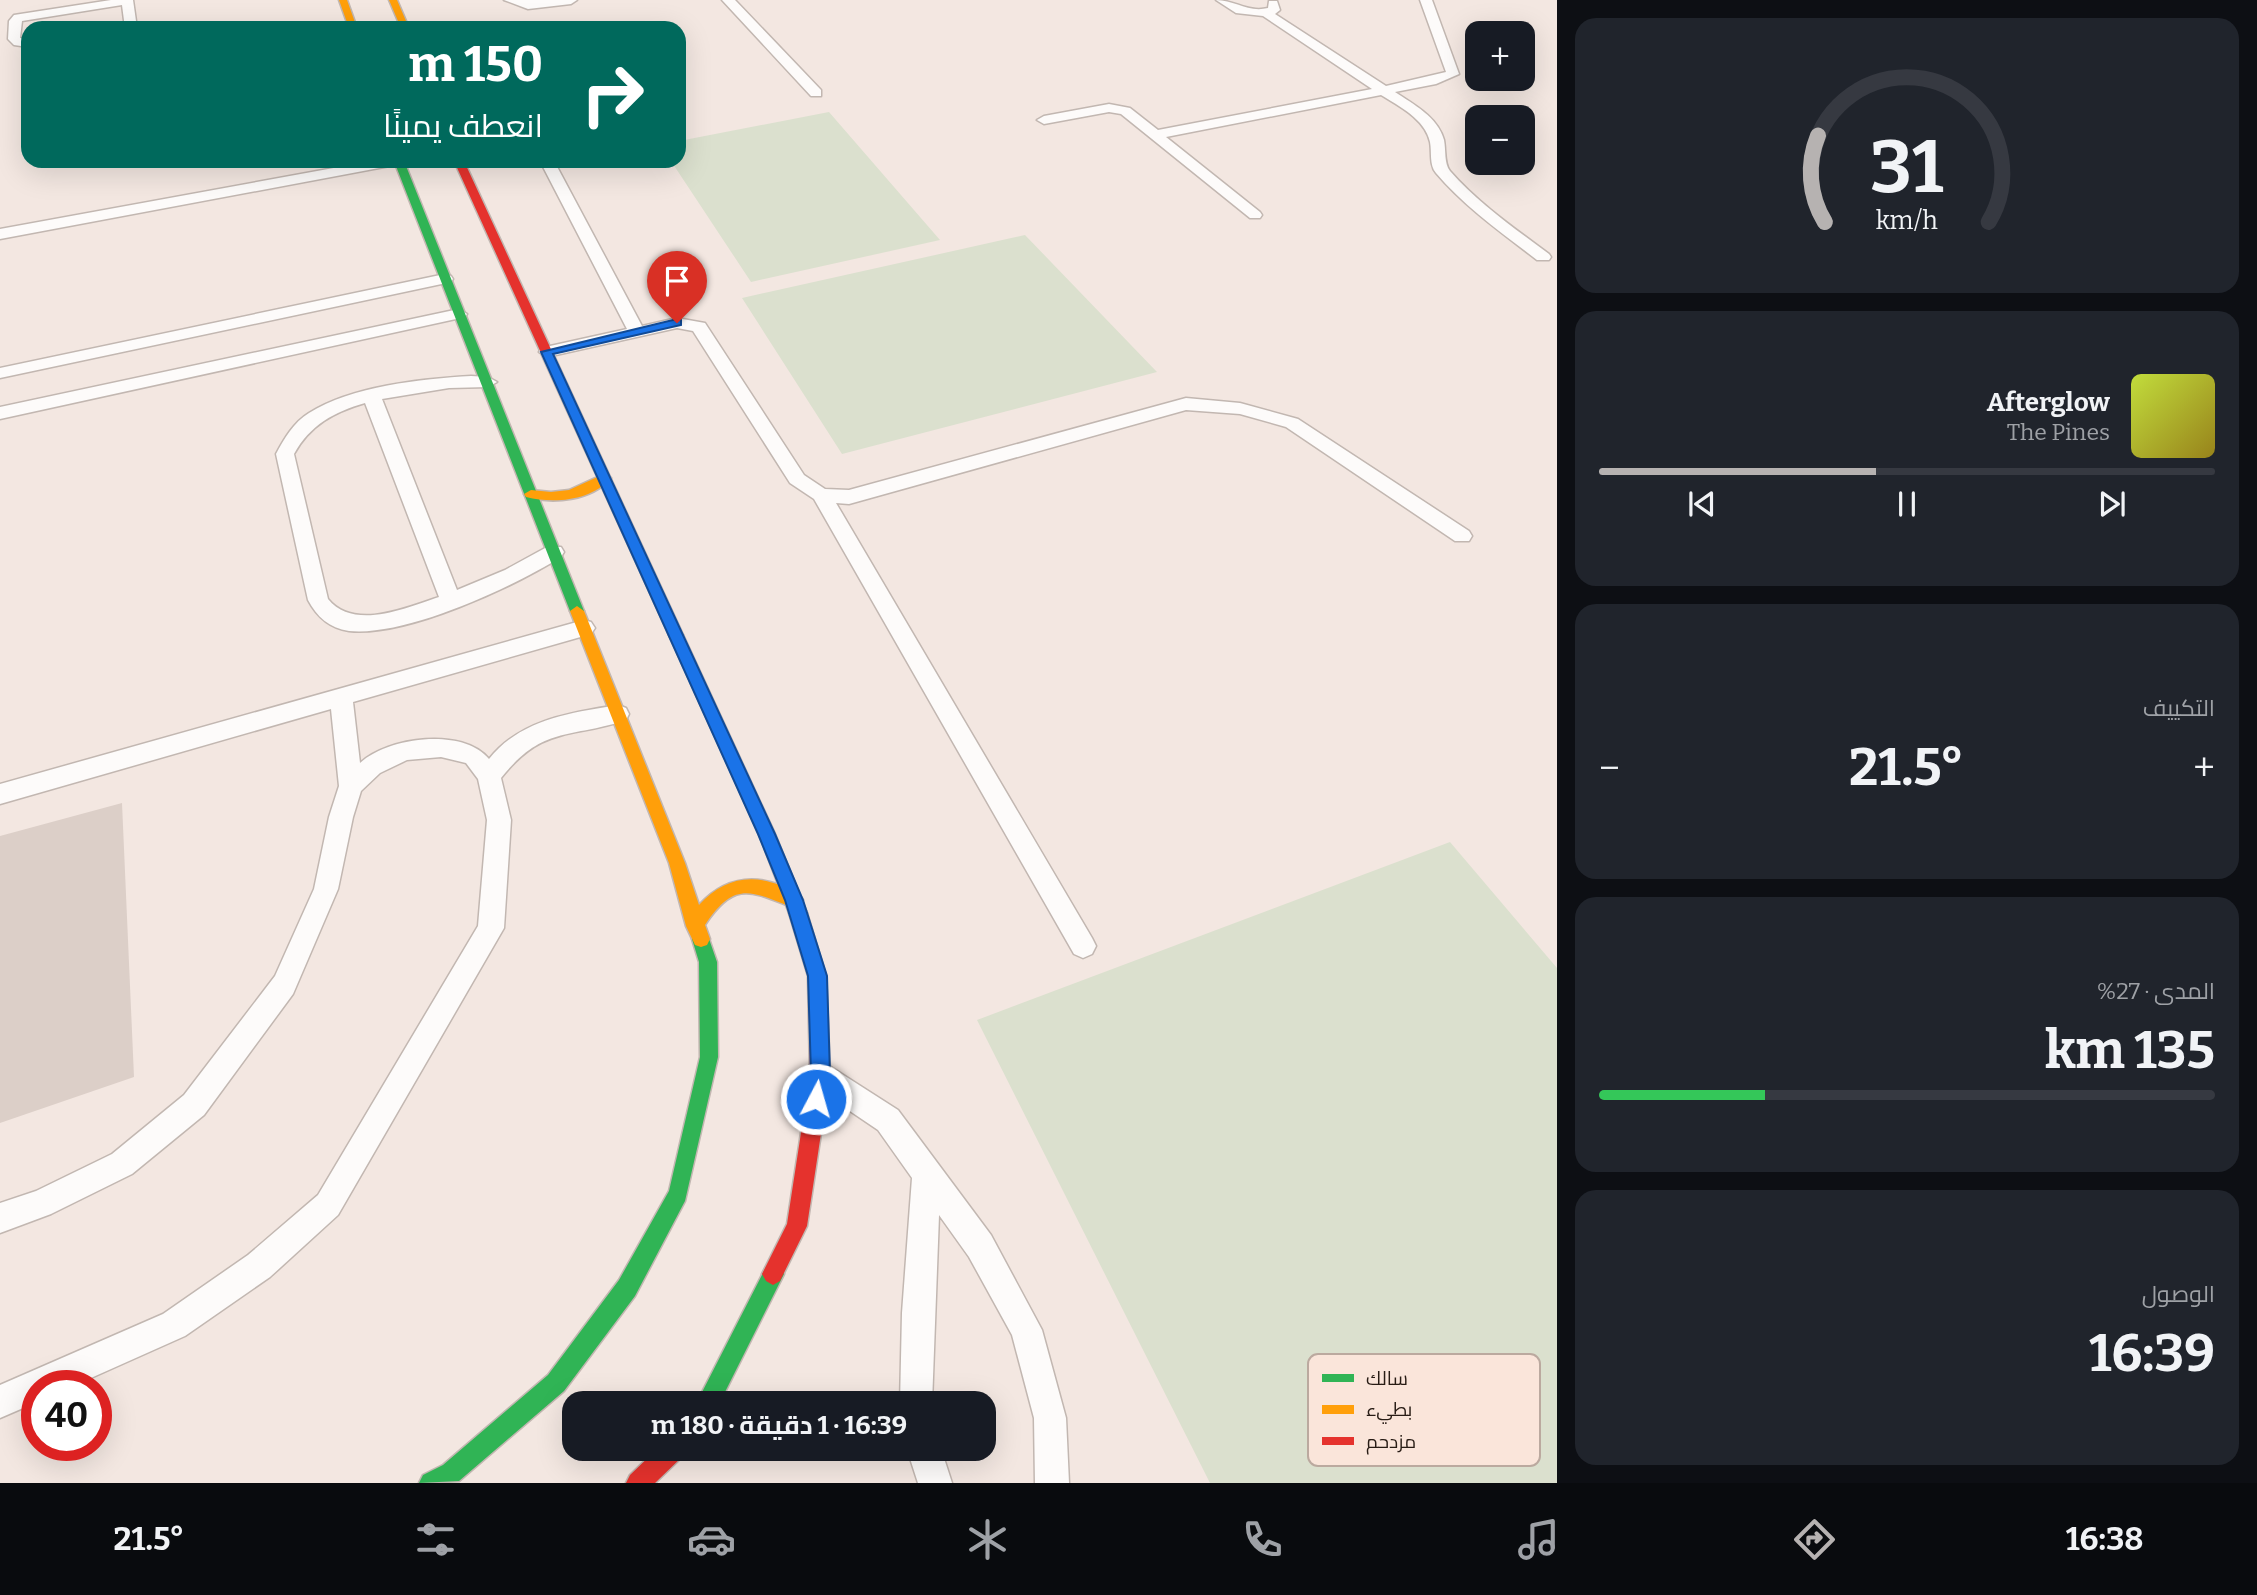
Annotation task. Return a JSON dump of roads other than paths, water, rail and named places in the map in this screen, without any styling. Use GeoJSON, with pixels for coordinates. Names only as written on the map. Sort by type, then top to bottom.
{"type":"FeatureCollection","features":[{"type":"Feature","properties":{"kind":"street"},"geometry":{"type":"LineString","coordinates":[[343,0],[350,21]]}},
{"type":"Feature","properties":{"kind":"street"},"geometry":{"type":"LineString","coordinates":[[393,0],[402,21]]}},
{"type":"Feature","properties":{"kind":"street"},"geometry":{"type":"LineString","coordinates":[[400,168],[488,382],[677,863],[708,962],[709,1057],[678,1194],[627,1289],[556,1383],[451,1472],[431,1483]]}},
{"type":"Feature","properties":{"kind":"street"},"geometry":{"type":"LineString","coordinates":[[462,168],[766,834],[794,900],[817,976],[820,1074],[797,1226],[714,1391]]}},
{"type":"Feature","properties":{"kind":"street"},"geometry":{"type":"LineString","coordinates":[[531,494],[565,497],[587,490],[604,478]]}},
{"type":"Feature","properties":{"kind":"street"},"geometry":{"type":"LineString","coordinates":[[695,926],[711,899],[740,885],[769,886],[794,900]]}},
{"type":"Feature","properties":{"kind":"street"},"geometry":{"type":"LineString","coordinates":[[638,1483],[661,1461]]}},
{"type":"Feature","properties":{"kind":"lane"},"geometry":{"type":"LineString","coordinates":[[510,0],[528,5],[571,0]]}},
{"type":"Feature","properties":{"kind":"lane"},"geometry":{"type":"LineString","coordinates":[[728,0],[816,93]]}},
{"type":"Feature","properties":{"kind":"lane"},"geometry":{"type":"LineString","coordinates":[[1222,0],[1241,12],[1267,7],[1429,124],[1438,139],[1440,169],[1457,189],[1543,257]]}},
{"type":"Feature","properties":{"kind":"lane"},"geometry":{"type":"LineString","coordinates":[[1156,135],[1452,74],[1426,0]]}},
{"type":"Feature","properties":{"kind":"lane"},"geometry":{"type":"LineString","coordinates":[[21,42],[15,39],[15,22],[18,18],[127,1],[130,21]]}},
{"type":"Feature","properties":{"kind":"lane"},"geometry":{"type":"LineString","coordinates":[[1045,120],[1117,108],[1156,135],[1255,215]]}},
{"type":"Feature","properties":{"kind":"lane"},"geometry":{"type":"LineString","coordinates":[[0,234],[359,168]]}},
{"type":"Feature","properties":{"kind":"lane"},"geometry":{"type":"LineString","coordinates":[[551,168],[636,332]]}},
{"type":"Feature","properties":{"kind":"lane"},"geometry":{"type":"LineString","coordinates":[[0,373],[445,279]]}},
{"type":"Feature","properties":{"kind":"lane"},"geometry":{"type":"LineString","coordinates":[[0,413],[459,313]]}},
{"type":"Feature","properties":{"kind":"lane"},"geometry":{"type":"LineString","coordinates":[[547,352],[677,323],[699,327],[797,479],[809,491],[823,498],[849,497],[1186,404],[1214,403],[1261,411],[1292,423],[1462,536]]}},
{"type":"Feature","properties":{"kind":"lane"},"geometry":{"type":"LineString","coordinates":[[488,382],[465,379],[424,384],[372,397],[317,415],[296,433],[285,454],[318,600],[326,613],[350,623],[384,620],[497,583],[532,567],[554,552]]}},
{"type":"Feature","properties":{"kind":"lane"},"geometry":{"type":"LineString","coordinates":[[372,397],[450,600]]}},
{"type":"Feature","properties":{"kind":"lane"},"geometry":{"type":"LineString","coordinates":[[823,498],[1083,946]]}},
{"type":"Feature","properties":{"kind":"lane"},"geometry":{"type":"LineString","coordinates":[[0,794],[584,628]]}},
{"type":"Feature","properties":{"kind":"lane"},"geometry":{"type":"LineString","coordinates":[[0,1218],[41,1204],[122,1164],[194,1104],[284,985],[326,889],[341,817],[351,786],[341,697]]}},
{"type":"Feature","properties":{"kind":"lane"},"geometry":{"type":"LineString","coordinates":[[489,776],[514,747],[537,733],[569,722],[618,713]]}},
{"type":"Feature","properties":{"kind":"lane"},"geometry":{"type":"LineString","coordinates":[[0,1402],[174,1325],[259,1266],[328,1205],[491,928],[499,820],[489,776],[473,755],[441,748],[404,751],[372,766],[351,786]]}},
{"type":"Feature","properties":{"kind":"lane"},"geometry":{"type":"LineString","coordinates":[[820,1074],[888,1120],[980,1246],[1026,1330],[1050,1418],[1052,1483]]}},
{"type":"Feature","properties":{"kind":"lane"},"geometry":{"type":"LineString","coordinates":[[916,1391],[918,1313],[927,1175]]}},
{"type":"Feature","properties":{"kind":"lane"},"geometry":{"type":"LineString","coordinates":[[928,1461],[934,1483]]}}]}
